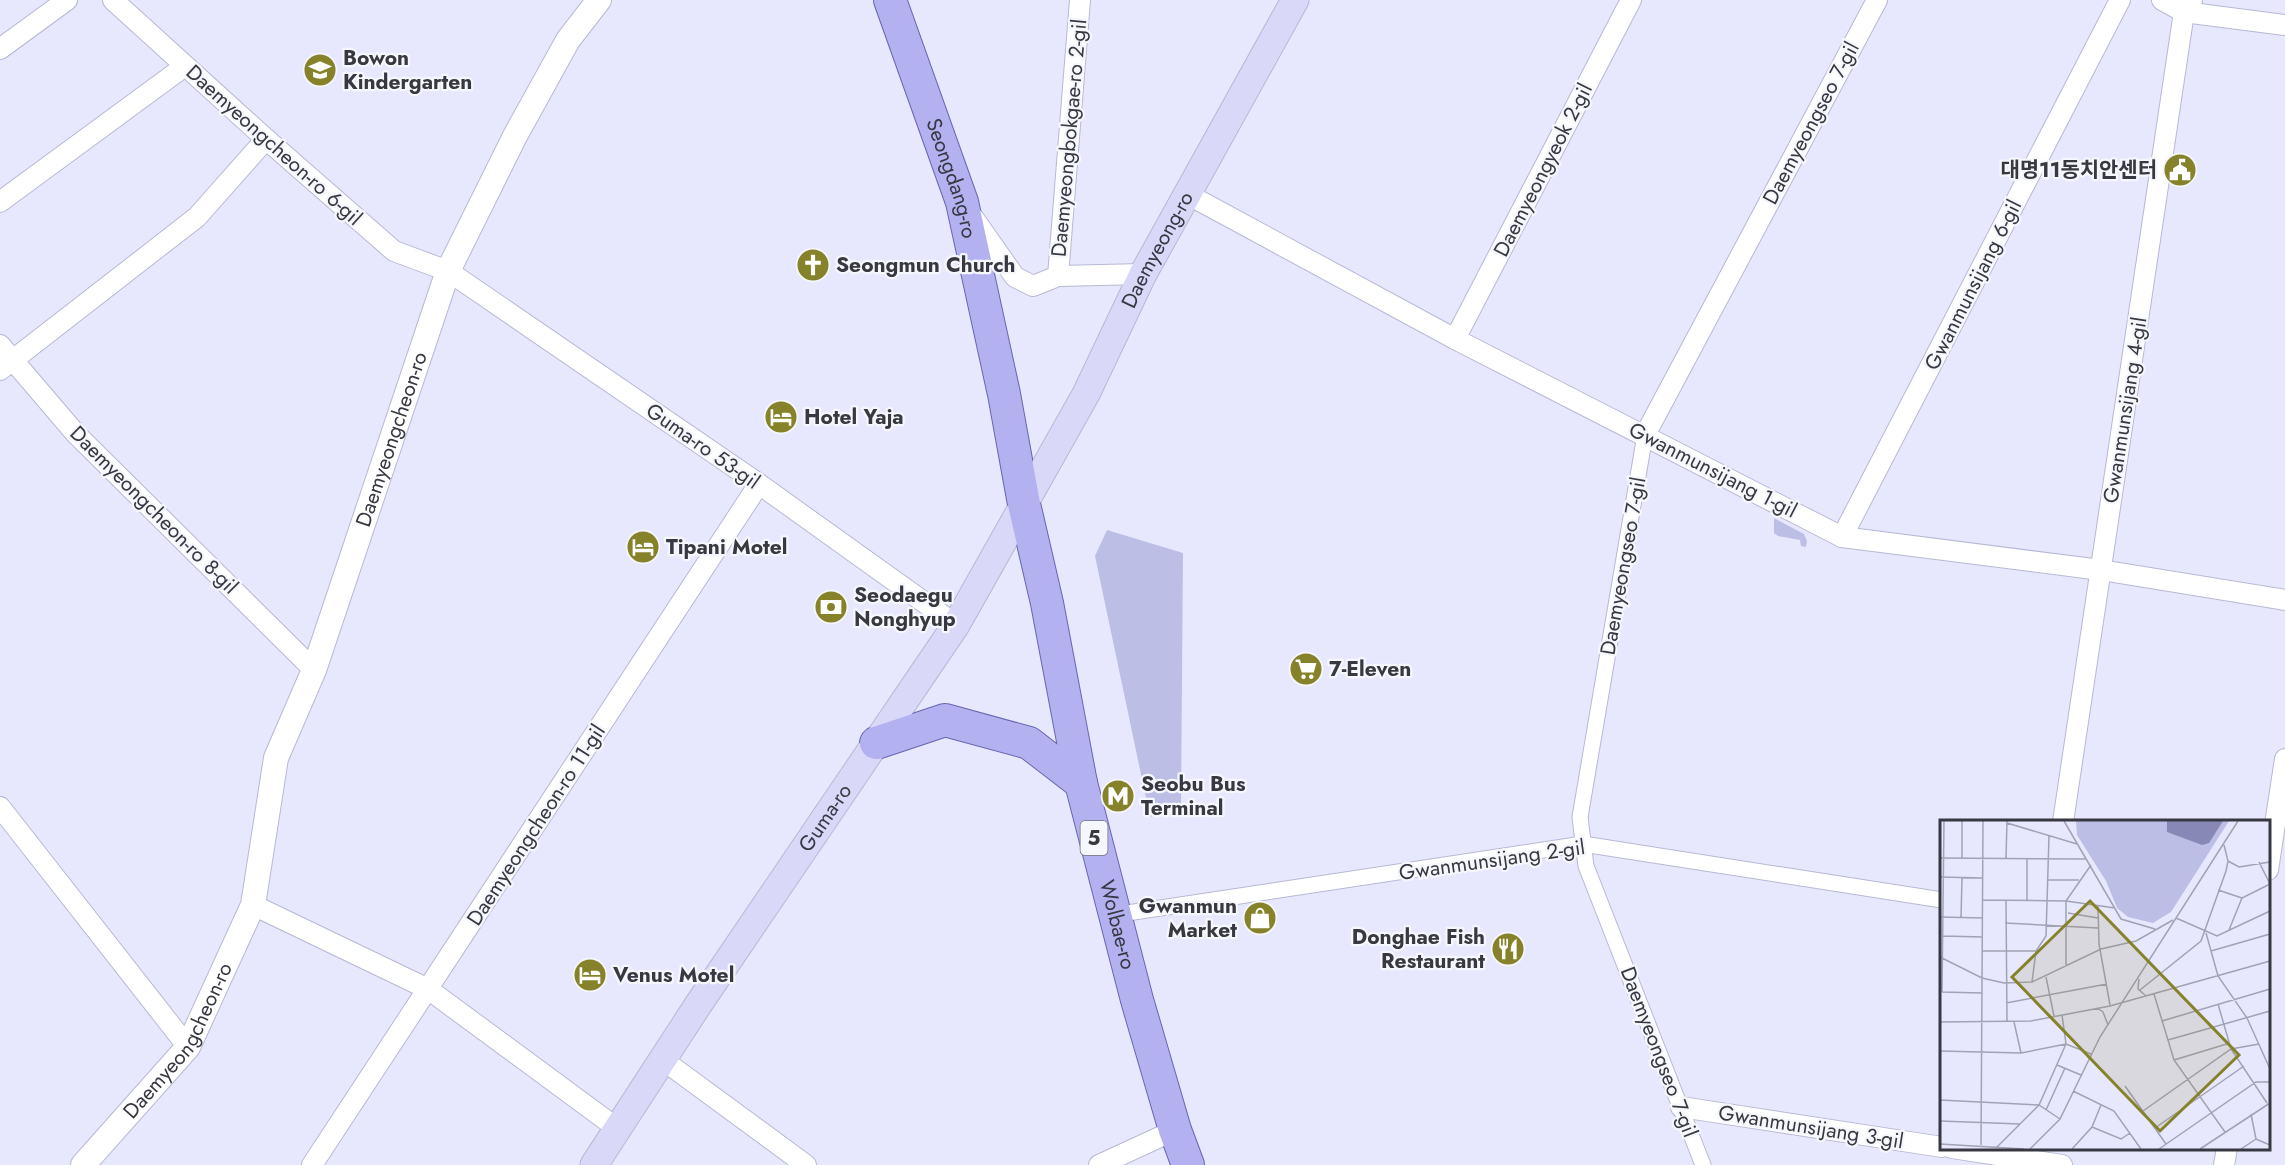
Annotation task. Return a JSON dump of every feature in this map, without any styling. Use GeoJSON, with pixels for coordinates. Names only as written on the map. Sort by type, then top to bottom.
{"type":"FeatureCollection","features":[{"type":"Feature","properties":{"kind":"main road","name":"Seongdang-ro"},"geometry":{"type":"LineString","coordinates":[[890,0],[962,202],[1004,394],[1024,504]]}},
{"type":"Feature","properties":{"kind":"main road","name":"Daemyeong-ro"},"geometry":{"type":"LineString","coordinates":[[1024,504],[1086,394],[1143,274],[1295,0]]}},
{"type":"Feature","properties":{"kind":"main road","name":"Guma-ro"},"geometry":{"type":"LineString","coordinates":[[594,1165],[956,625],[1024,504]]}},
{"type":"Feature","properties":{"kind":"main road","name":"Wolbae-ro"},"geometry":{"type":"LineString","coordinates":[[1024,504],[1047,603],[1081,783],[1114,915],[1175,1130],[1188,1165]]}},
{"type":"Feature","properties":{"kind":"main road"},"geometry":{"type":"LineString","coordinates":[[876,743],[945,720],[1029,743],[1081,783]]}},
{"type":"Feature","properties":{"kind":"street"},"geometry":{"type":"LineString","coordinates":[[0,49],[67,0]]}},
{"type":"Feature","properties":{"kind":"street","name":"Daemyeongcheon-ro 6-gil"},"geometry":{"type":"LineString","coordinates":[[113,0],[394,251],[448,271]]}},
{"type":"Feature","properties":{"kind":"street","name":"Daemyeongcheon-ro"},"geometry":{"type":"LineString","coordinates":[[82,1165],[188,1047],[253,905],[276,758],[314,670],[448,271],[515,136],[568,40],[599,0]]}},
{"type":"Feature","properties":{"kind":"street","name":"Daemyeongbokgae-ro 2-gil"},"geometry":{"type":"LineString","coordinates":[[1058,276],[1080,0]]}},
{"type":"Feature","properties":{"kind":"street","name":"Daemyeongyeok 2-gil"},"geometry":{"type":"LineString","coordinates":[[1455,339],[1631,0]]}},
{"type":"Feature","properties":{"kind":"street","name":"Daemyeongseo 7-gil"},"geometry":{"type":"LineString","coordinates":[[1703,1165],[1586,866],[1580,817],[1645,435],[1877,0]]}},
{"type":"Feature","properties":{"kind":"street","name":"Gwanmunsijang 6-gil"},"geometry":{"type":"LineString","coordinates":[[1842,537],[2120,0]]}},
{"type":"Feature","properties":{"kind":"street"},"geometry":{"type":"LineString","coordinates":[[2162,0],[2285,25]]}},
{"type":"Feature","properties":{"kind":"street","name":"Gwanmunsijang 4-gil"},"geometry":{"type":"LineString","coordinates":[[2063,820],[2188,6]]}},
{"type":"Feature","properties":{"kind":"street"},"geometry":{"type":"LineString","coordinates":[[0,202],[185,66]]}},
{"type":"Feature","properties":{"kind":"street"},"geometry":{"type":"LineString","coordinates":[[4,358],[197,217],[266,139]]}},
{"type":"Feature","properties":{"kind":"street","name":"Gwanmunsijang 1-gil"},"geometry":{"type":"LineString","coordinates":[[1187,194],[1455,339],[1842,537],[2101,570],[2285,600]]}},
{"type":"Feature","properties":{"kind":"street"},"geometry":{"type":"LineString","coordinates":[[962,202],[1015,277],[1033,285],[1058,276],[1143,274]]}},
{"type":"Feature","properties":{"kind":"street","name":"Guma-ro 53-gil"},"geometry":{"type":"LineString","coordinates":[[448,271],[759,484],[956,625]]}},
{"type":"Feature","properties":{"kind":"street","name":"Daemyeongcheon-ro 8-gil"},"geometry":{"type":"LineString","coordinates":[[4,358],[76,434],[314,670]]}},
{"type":"Feature","properties":{"kind":"street","name":"Daemyeongcheon-ro 11-gil"},"geometry":{"type":"LineString","coordinates":[[312,1165],[759,484]]}},
{"type":"Feature","properties":{"kind":"street"},"geometry":{"type":"LineString","coordinates":[[2270,857],[2285,759]]}},
{"type":"Feature","properties":{"kind":"street"},"geometry":{"type":"LineString","coordinates":[[0,807],[188,1047]]}},
{"type":"Feature","properties":{"kind":"street","name":"Gwanmunsijang 2-gil"},"geometry":{"type":"LineString","coordinates":[[1114,915],[1583,844],[1940,900]]}},
{"type":"Feature","properties":{"kind":"street"},"geometry":{"type":"LineString","coordinates":[[253,905],[428,989],[618,1129]]}},
{"type":"Feature","properties":{"kind":"street"},"geometry":{"type":"LineString","coordinates":[[663,1060],[807,1165]]}},
{"type":"Feature","properties":{"kind":"street","name":"Gwanmunsijang 3-gil"},"geometry":{"type":"LineString","coordinates":[[1681,1107],[1940,1147]]}},
{"type":"Feature","properties":{"kind":"street"},"geometry":{"type":"LineString","coordinates":[[1099,1165],[1175,1130]]}},
{"type":"Feature","properties":{"kind":"street"},"geometry":{"type":"LineString","coordinates":[[1966,1150],[2008,1153],[2062,1165]]}},
{"type":"Feature","properties":{"kind":"street"},"geometry":{"type":"LineString","coordinates":[[2224,1165],[2227,1150]]}},
{"type":"Feature","properties":{"kind":"shaded area"},"geometry":{"type":"Polygon","coordinates":[[[1774,518],[1804,534],[1807,541],[1806,547],[1801,546],[1800,540],[1778,536],[1774,533],[1774,518]]]}},
{"type":"Feature","properties":{"kind":"shaded area"},"geometry":{"type":"Polygon","coordinates":[[[1107,530],[1183,553],[1181,807],[1150,817],[1095,556],[1107,530]]]}},
{"type":"Feature","properties":{"kind":"place","name":"Bowon Kindergarten"},"geometry":{"type":"Point","coordinates":[320,70]}},
{"type":"Feature","properties":{"kind":"place","name":"대명11동치안센터"},"geometry":{"type":"Point","coordinates":[2180,170]}},
{"type":"Feature","properties":{"kind":"place","name":"Seongmun Church"},"geometry":{"type":"Point","coordinates":[813,265]}},
{"type":"Feature","properties":{"kind":"place","name":"Hotel Yaja"},"geometry":{"type":"Point","coordinates":[781,417]}},
{"type":"Feature","properties":{"kind":"place","name":"Tipani Motel"},"geometry":{"type":"Point","coordinates":[643,547]}},
{"type":"Feature","properties":{"kind":"place","name":"Seodaegu Nonghyup"},"geometry":{"type":"Point","coordinates":[831,607]}},
{"type":"Feature","properties":{"kind":"place","name":"7-Eleven"},"geometry":{"type":"Point","coordinates":[1306,669]}},
{"type":"Feature","properties":{"kind":"place","name":"Seobu Bus Terminal"},"geometry":{"type":"Point","coordinates":[1118,796]}},
{"type":"Feature","properties":{"kind":"place","name":"Gwanmun Market"},"geometry":{"type":"Point","coordinates":[1260,918]}},
{"type":"Feature","properties":{"kind":"place","name":"Donghae Fish Restaurant"},"geometry":{"type":"Point","coordinates":[1508,949]}},
{"type":"Feature","properties":{"kind":"place","name":"Venus Motel"},"geometry":{"type":"Point","coordinates":[590,975]}}]}
